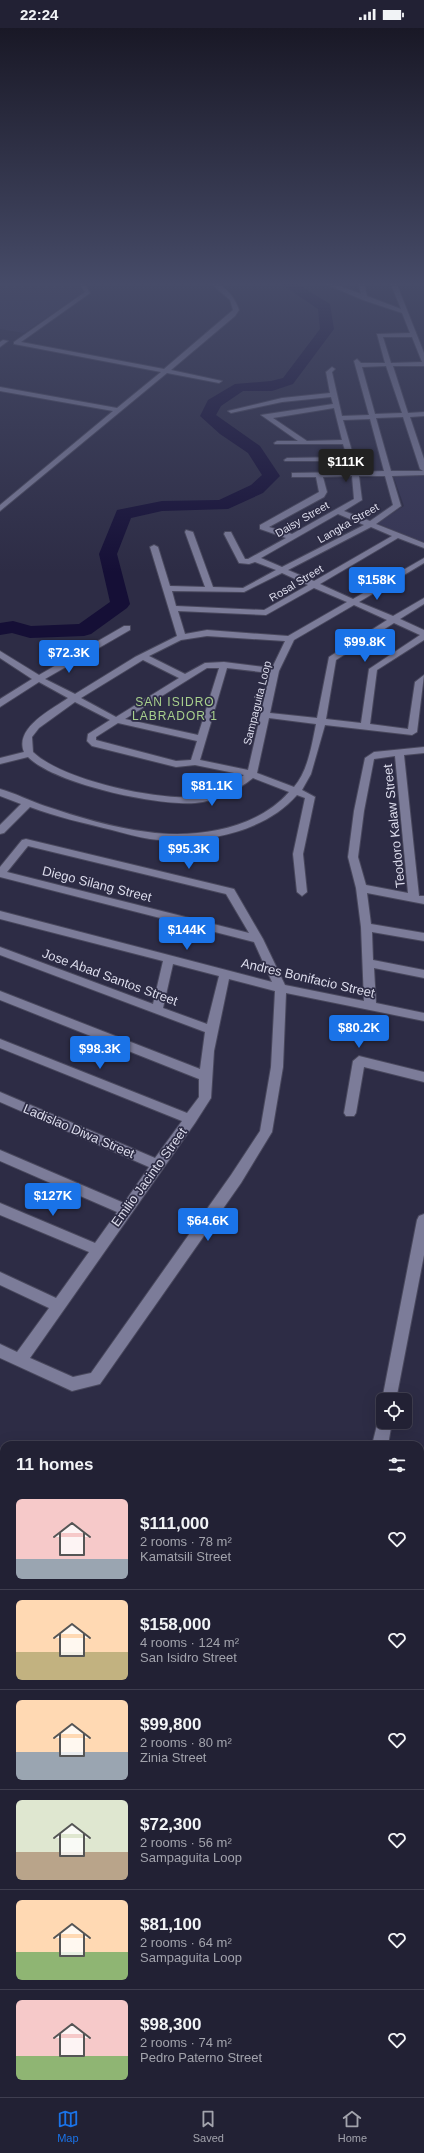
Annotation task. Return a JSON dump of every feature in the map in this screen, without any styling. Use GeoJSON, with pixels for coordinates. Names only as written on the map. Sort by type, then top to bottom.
{"type":"FeatureCollection","features":[{"type":"Feature","properties":{"kind":"street"},"geometry":{"type":"LineString","coordinates":[[0,509],[155,379]]}},
{"type":"Feature","properties":{"kind":"street"},"geometry":{"type":"LineString","coordinates":[[208,379],[220,381]]}},
{"type":"Feature","properties":{"kind":"street","name":"Daisy Street"},"geometry":{"type":"LineString","coordinates":[[228,534],[242,561],[247,562],[256,559],[358,500],[354,474],[330,379]]}},
{"type":"Feature","properties":{"kind":"street","name":"Langka Street"},"geometry":{"type":"LineString","coordinates":[[168,588],[244,590],[284,571],[371,524],[397,506],[390,474],[362,379]]}},
{"type":"Feature","properties":{"kind":"street"},"geometry":{"type":"LineString","coordinates":[[394,379],[424,469]]}},
{"type":"Feature","properties":{"kind":"street"},"geometry":{"type":"LineString","coordinates":[[2,391],[117,410]]}},
{"type":"Feature","properties":{"kind":"street"},"geometry":{"type":"LineString","coordinates":[[230,411],[282,400],[334,395]]}},
{"type":"Feature","properties":{"kind":"street"},"geometry":{"type":"LineString","coordinates":[[255,405],[267,417],[306,443]]}},
{"type":"Feature","properties":{"kind":"street"},"geometry":{"type":"LineString","coordinates":[[267,417],[336,406]]}},
{"type":"Feature","properties":{"kind":"street"},"geometry":{"type":"LineString","coordinates":[[339,418],[424,414]]}},
{"type":"Feature","properties":{"kind":"street"},"geometry":{"type":"LineString","coordinates":[[276,443],[346,442]]}},
{"type":"Feature","properties":{"kind":"street"},"geometry":{"type":"LineString","coordinates":[[287,460],[350,459]]}},
{"type":"Feature","properties":{"kind":"street"},"geometry":{"type":"LineString","coordinates":[[295,475],[424,473]]}},
{"type":"Feature","properties":{"kind":"street"},"geometry":{"type":"LineString","coordinates":[[292,537],[263,527],[321,495],[323,492],[320,474]]}},
{"type":"Feature","properties":{"kind":"street"},"geometry":{"type":"LineString","coordinates":[[338,511],[424,546]]}},
{"type":"Feature","properties":{"kind":"street"},"geometry":{"type":"LineString","coordinates":[[189,532],[210,588]]}},
{"type":"Feature","properties":{"kind":"street","name":"Rosal Street"},"geometry":{"type":"LineString","coordinates":[[172,608],[266,613],[398,535]]}},
{"type":"Feature","properties":{"kind":"street"},"geometry":{"type":"LineString","coordinates":[[154,546],[182,637]]}},
{"type":"Feature","properties":{"kind":"street"},"geometry":{"type":"LineString","coordinates":[[256,559],[424,634]]}},
{"type":"Feature","properties":{"kind":"street"},"geometry":{"type":"LineString","coordinates":[[252,774],[226,792],[195,800],[175,800],[77,780],[50,770],[29,754],[27,746],[28,736],[35,727],[76,698],[170,642],[182,637],[208,633],[290,639],[424,560]]}},
{"type":"Feature","properties":{"kind":"street"},"geometry":{"type":"LineString","coordinates":[[0,792],[27,804],[64,815],[152,836],[192,836],[225,830],[256,820],[283,806],[302,784],[313,755],[332,659],[424,600]]}},
{"type":"Feature","properties":{"kind":"street"},"geometry":{"type":"LineString","coordinates":[[0,704],[10,695],[127,628]]}},
{"type":"Feature","properties":{"kind":"street"},"geometry":{"type":"LineString","coordinates":[[365,727],[373,669],[424,634]]}},
{"type":"Feature","properties":{"kind":"street","name":"Sampaguita Loop"},"geometry":{"type":"LineString","coordinates":[[252,774],[275,671],[290,639]]}},
{"type":"Feature","properties":{"kind":"street"},"geometry":{"type":"LineString","coordinates":[[0,654],[39,679],[116,720],[202,739]]}},
{"type":"Feature","properties":{"kind":"street"},"geometry":{"type":"LineString","coordinates":[[144,657],[184,677]]}},
{"type":"Feature","properties":{"kind":"street"},"geometry":{"type":"LineString","coordinates":[[0,668],[11,662]]}},
{"type":"Feature","properties":{"kind":"street"},"geometry":{"type":"LineString","coordinates":[[275,671],[224,665],[205,666],[184,677],[91,736],[92,741],[95,744],[176,764],[195,762],[252,774],[296,790],[310,797],[298,854],[299,877],[302,892]]}},
{"type":"Feature","properties":{"kind":"street"},"geometry":{"type":"LineString","coordinates":[[195,762],[224,665]]}},
{"type":"Feature","properties":{"kind":"street"},"geometry":{"type":"LineString","coordinates":[[265,715],[412,732],[419,682],[424,678]]}},
{"type":"Feature","properties":{"kind":"street"},"geometry":{"type":"LineString","coordinates":[[414,717],[424,717]]}},
{"type":"Feature","properties":{"kind":"street"},"geometry":{"type":"LineString","coordinates":[[370,1006],[366,927],[361,888],[353,857],[359,811],[370,758],[374,755],[424,750]]}},
{"type":"Feature","properties":{"kind":"street","name":"Teodoro Kalaw Street"},"geometry":{"type":"LineString","coordinates":[[399,752],[419,899]]}},
{"type":"Feature","properties":{"kind":"street"},"geometry":{"type":"LineString","coordinates":[[0,761],[29,754]]}},
{"type":"Feature","properties":{"kind":"street"},"geometry":{"type":"LineString","coordinates":[[0,831],[27,804]]}},
{"type":"Feature","properties":{"kind":"street"},"geometry":{"type":"LineString","coordinates":[[0,874],[26,842],[230,891],[258,939],[281,988],[277,1067],[266,1132],[189,1247],[95,1379],[72,1384],[0,1350]]}},
{"type":"Feature","properties":{"kind":"street","name":"Diego Silang Street"},"geometry":{"type":"LineString","coordinates":[[0,874],[258,939]]}},
{"type":"Feature","properties":{"kind":"street"},"geometry":{"type":"LineString","coordinates":[[361,888],[419,899]]}},
{"type":"Feature","properties":{"kind":"street","name":"Andres Bonifacio Street"},"geometry":{"type":"LineString","coordinates":[[0,915],[281,988],[424,1017]]}},
{"type":"Feature","properties":{"kind":"street"},"geometry":{"type":"LineString","coordinates":[[366,927],[424,937]]}},
{"type":"Feature","properties":{"kind":"street","name":"Jose Abad Santos Street"},"geometry":{"type":"LineString","coordinates":[[0,951],[211,1030]]}},
{"type":"Feature","properties":{"kind":"street"},"geometry":{"type":"LineString","coordinates":[[157,1010],[169,959]]}},
{"type":"Feature","properties":{"kind":"street"},"geometry":{"type":"LineString","coordinates":[[367,963],[424,974]]}},
{"type":"Feature","properties":{"kind":"street","name":"Emilio Jacinto Street"},"geometry":{"type":"LineString","coordinates":[[20,1360],[60,1306],[96,1249],[127,1210],[205,1098],[205,1076],[211,1030],[225,973]]}},
{"type":"Feature","properties":{"kind":"street"},"geometry":{"type":"LineString","coordinates":[[0,995],[205,1076]]}},
{"type":"Feature","properties":{"kind":"street"},"geometry":{"type":"LineString","coordinates":[[0,1043],[190,1120]]}},
{"type":"Feature","properties":{"kind":"street"},"geometry":{"type":"LineString","coordinates":[[350,1113],[359,1061],[424,1076]]}},
{"type":"Feature","properties":{"kind":"street","name":"Ladislao Diwa Street"},"geometry":{"type":"LineString","coordinates":[[0,1097],[158,1165]]}},
{"type":"Feature","properties":{"kind":"street"},"geometry":{"type":"LineString","coordinates":[[0,1155],[127,1210]]}},
{"type":"Feature","properties":{"kind":"street"},"geometry":{"type":"LineString","coordinates":[[0,1209],[96,1249]]}},
{"type":"Feature","properties":{"kind":"street"},"geometry":{"type":"LineString","coordinates":[[390,1393],[424,1220]]}},
{"type":"Feature","properties":{"kind":"street"},"geometry":{"type":"LineString","coordinates":[[0,1278],[60,1306]]}},
{"type":"Feature","properties":{"kind":"street"},"geometry":{"type":"LineString","coordinates":[[381,1441],[383,1429]]}},
{"type":"Feature","properties":{"kind":"shaded area"},"geometry":{"type":"Polygon","coordinates":[[[393,475],[424,475],[424,543],[377,523],[404,506],[393,475]]]}},
{"type":"Feature","properties":{"kind":"waterway"},"geometry":{"type":"LineString","coordinates":[[0,629],[13,627],[30,632],[84,630],[120,604],[108,554],[123,514],[162,506],[222,505],[257,489],[271,476],[254,450],[226,431],[208,416],[214,403],[240,387],[272,386],[288,381],[290,379]]}},
{"type":"Feature","properties":{"kind":"district","name":"SAN ISIDRO LABRADOR 1"},"geometry":{"type":"Point","coordinates":[175,709]}}]}
